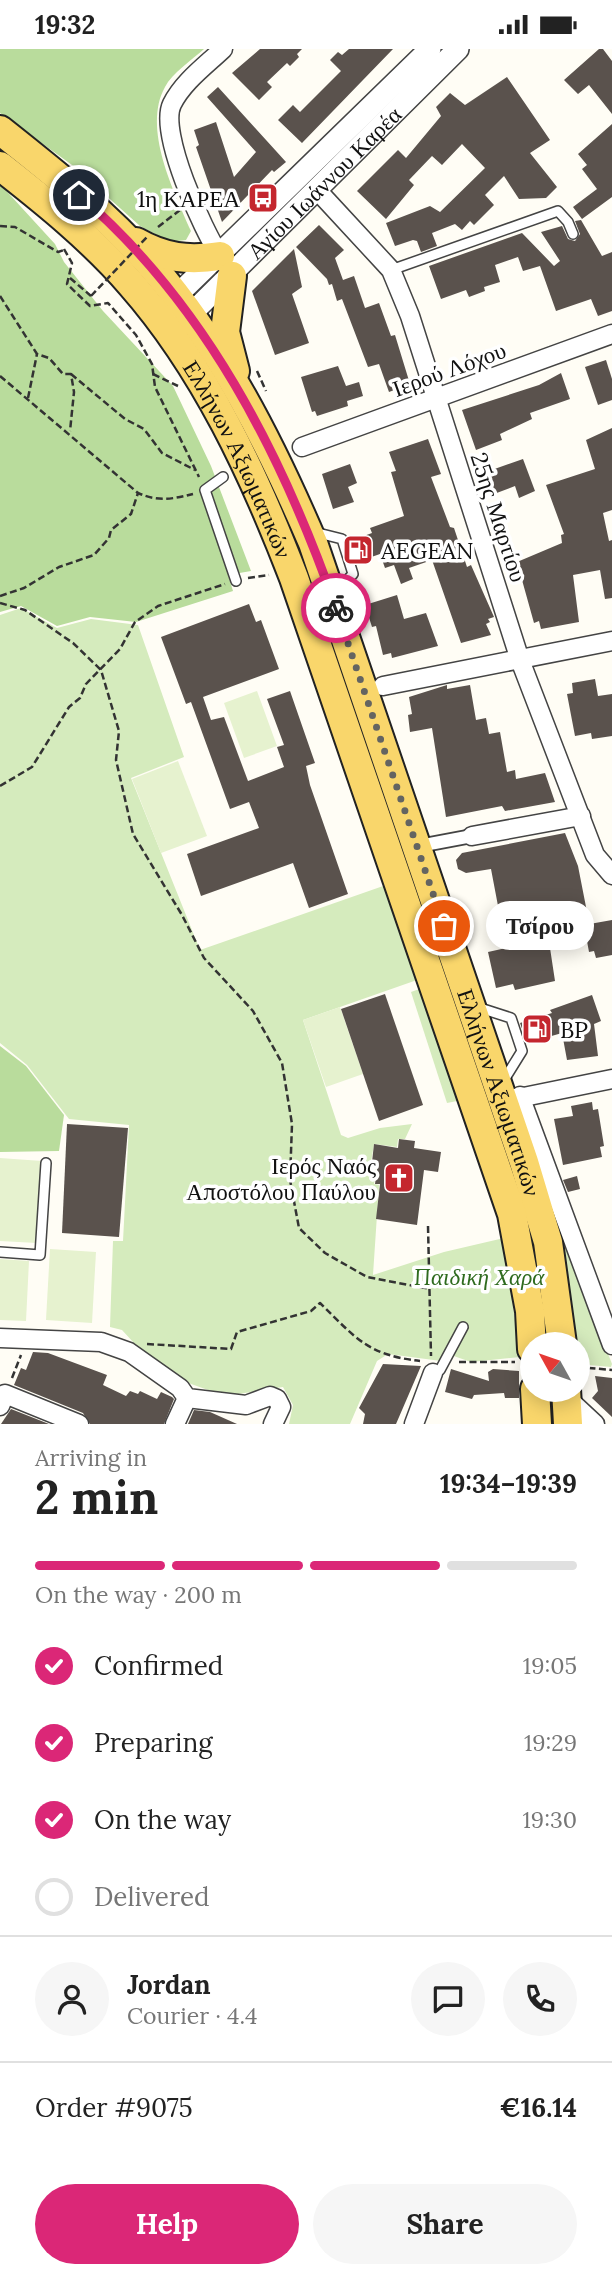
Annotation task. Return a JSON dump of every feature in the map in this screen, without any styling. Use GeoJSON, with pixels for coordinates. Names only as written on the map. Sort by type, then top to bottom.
{"type":"FeatureCollection","features":[{"type":"Feature","properties":{"kind":"main road"},"geometry":{"type":"LineString","coordinates":[[0,130],[135,236],[168,257],[199,259],[226,266],[226,342],[256,398]]}},
{"type":"Feature","properties":{"kind":"main road"},"geometry":{"type":"LineString","coordinates":[[0,166],[173,316]]}},
{"type":"Feature","properties":{"kind":"main road"},"geometry":{"type":"LineString","coordinates":[[135,236],[173,316]]}},
{"type":"Feature","properties":{"kind":"main road","name":"Ελλήνων Αξιωματικών"},"geometry":{"type":"LineString","coordinates":[[173,316],[256,398],[285,479],[308,531],[419,846],[500,1098]]}},
{"type":"Feature","properties":{"kind":"main road","name":"Ελλήνων Αξιωματικών"},"geometry":{"type":"LineString","coordinates":[[173,316],[258,489],[500,1098],[549,1210]]}},
{"type":"Feature","properties":{"kind":"main road"},"geometry":{"type":"LineString","coordinates":[[500,1098],[530,1311],[528,1332]]}},
{"type":"Feature","properties":{"kind":"main road"},"geometry":{"type":"LineString","coordinates":[[549,1210],[561,1332]]}},
{"type":"Feature","properties":{"kind":"main road"},"geometry":{"type":"LineString","coordinates":[[536,1402],[537,1424]]}},
{"type":"Feature","properties":{"kind":"street"},"geometry":{"type":"LineString","coordinates":[[223,49],[185,84],[170,106],[169,128],[197,218],[226,266]]}},
{"type":"Feature","properties":{"kind":"street","name":"Αγίου Ιωάννου Καρέα"},"geometry":{"type":"LineString","coordinates":[[173,316],[226,266],[430,49]]}},
{"type":"Feature","properties":{"kind":"street","name":"Αγίου Ιωάννου Καρέα"},"geometry":{"type":"LineString","coordinates":[[226,266],[317,190],[458,49]]}},
{"type":"Feature","properties":{"kind":"street","name":"25ης Μαρτίου"},"geometry":{"type":"LineString","coordinates":[[317,190],[391,270],[410,316],[520,660],[595,855],[612,875]]}},
{"type":"Feature","properties":{"kind":"street","name":"Ιερού Λόχου"},"geometry":{"type":"LineString","coordinates":[[302,447],[435,401],[612,334]]}},
{"type":"Feature","properties":{"kind":"street"},"geometry":{"type":"LineString","coordinates":[[383,686],[612,641]]}},
{"type":"Feature","properties":{"kind":"street"},"geometry":{"type":"LineString","coordinates":[[419,846],[581,816]]}},
{"type":"Feature","properties":{"kind":"street"},"geometry":{"type":"LineString","coordinates":[[500,1098],[612,1079]]}},
{"type":"Feature","properties":{"kind":"street","name":"Ελλήνων Αξιωματικών"},"geometry":{"type":"LineString","coordinates":[[549,1210],[612,1345]]}},
{"type":"Feature","properties":{"kind":"street"},"geometry":{"type":"LineString","coordinates":[[0,1338],[101,1342],[117,1346],[180,1388],[187,1398],[246,1405],[270,1396],[276,1399],[281,1407],[272,1424]]}},
{"type":"Feature","properties":{"kind":"street"},"geometry":{"type":"LineString","coordinates":[[414,1424],[440,1366]]}},
{"type":"Feature","properties":{"kind":"street"},"geometry":{"type":"LineString","coordinates":[[175,1424],[187,1398]]}},
{"type":"Feature","properties":{"kind":"street"},"geometry":{"type":"LineString","coordinates":[[3,1400],[79,1424]]}},
{"type":"Feature","properties":{"kind":"street"},"geometry":{"type":"LineString","coordinates":[[567,1403],[595,1424]]}},
{"type":"Feature","properties":{"kind":"lane"},"geometry":{"type":"LineString","coordinates":[[391,270],[558,211],[568,222],[573,234]]}},
{"type":"Feature","properties":{"kind":"lane"},"geometry":{"type":"LineString","coordinates":[[223,477],[205,490],[236,581]]}},
{"type":"Feature","properties":{"kind":"lane"},"geometry":{"type":"LineString","coordinates":[[0,1252],[40,1255],[46,1163]]}},
{"type":"Feature","properties":{"kind":"lane"},"geometry":{"type":"LineString","coordinates":[[440,1366],[463,1327]]}},
{"type":"Feature","properties":{"kind":"path"},"geometry":{"type":"LineString","coordinates":[[69,278],[91,296],[135,236],[193,204]]}},
{"type":"Feature","properties":{"kind":"path"},"geometry":{"type":"LineString","coordinates":[[0,226],[15,227],[51,249],[58,252],[64,250]]}},
{"type":"Feature","properties":{"kind":"path"},"geometry":{"type":"LineString","coordinates":[[0,376],[138,493],[152,499],[173,499],[205,490],[155,387],[152,364],[136,335],[108,303],[90,306],[67,284],[72,263],[55,241]]}},
{"type":"Feature","properties":{"kind":"path"},"geometry":{"type":"LineString","coordinates":[[0,296],[37,354],[49,358],[63,374],[71,374],[125,419],[144,429],[162,453],[195,470]]}},
{"type":"Feature","properties":{"kind":"path"},"geometry":{"type":"LineString","coordinates":[[28,398],[37,354]]}},
{"type":"Feature","properties":{"kind":"path"},"geometry":{"type":"LineString","coordinates":[[254,359],[256,398]]}},
{"type":"Feature","properties":{"kind":"path"},"geometry":{"type":"LineString","coordinates":[[70,433],[74,392],[71,374]]}},
{"type":"Feature","properties":{"kind":"path"},"geometry":{"type":"LineString","coordinates":[[153,374],[182,387]]}},
{"type":"Feature","properties":{"kind":"path"},"geometry":{"type":"LineString","coordinates":[[0,596],[24,588],[59,567],[94,555],[109,538],[111,530],[131,514],[138,493]]}},
{"type":"Feature","properties":{"kind":"path"},"geometry":{"type":"LineString","coordinates":[[0,786],[32,767],[69,707],[80,698],[86,684],[120,649],[135,622],[159,606],[236,581],[275,574],[283,580],[294,578]]}},
{"type":"Feature","properties":{"kind":"path"},"geometry":{"type":"LineString","coordinates":[[0,603],[25,610],[73,643],[101,670],[119,731],[116,760],[133,834],[182,915],[204,958],[253,1011],[282,1063],[292,1124],[290,1180],[299,1228],[325,1253],[367,1277],[430,1289]]}},
{"type":"Feature","properties":{"kind":"path"},"geometry":{"type":"LineString","coordinates":[[146,1343],[231,1349],[237,1332],[311,1311],[320,1303],[371,1349],[387,1357],[431,1362],[428,1226]]}},
{"type":"Feature","properties":{"kind":"path"},"geometry":{"type":"LineString","coordinates":[[3,1400],[27,1339]]}},
{"type":"Feature","properties":{"kind":"path"},"geometry":{"type":"LineString","coordinates":[[440,1366],[520,1357]]}},
{"type":"Feature","properties":{"kind":"path"},"geometry":{"type":"LineString","coordinates":[[590,1368],[612,1370]]}},
{"type":"Feature","properties":{"kind":"green space"},"geometry":{"type":"Polygon","coordinates":[[[0,49],[204,49],[168,82],[159,103],[157,121],[163,160],[191,231],[186,240],[170,242],[140,226],[72,165],[0,113],[0,49]]]}},
{"type":"Feature","properties":{"kind":"green space"},"geometry":{"type":"Polygon","coordinates":[[[0,184],[55,244],[64,262],[103,311],[173,386],[211,466],[251,571],[228,575],[233,591],[136,622],[90,617],[57,626],[21,606],[0,612],[0,184]]]}},
{"type":"Feature","properties":{"kind":"green space","name":"Παιδική Χαρά"},"geometry":{"type":"Polygon","coordinates":[[[21,608],[57,628],[91,619],[138,625],[184,757],[131,778],[200,950],[386,885],[417,980],[303,1020],[341,1135],[348,1138],[380,1128],[412,1124],[405,1139],[398,1139],[397,1147],[374,1144],[371,1162],[377,1163],[374,1184],[379,1185],[373,1275],[444,1252],[504,1238],[520,1357],[471,1362],[445,1353],[441,1361],[388,1354],[377,1361],[350,1424],[289,1424],[293,1405],[283,1387],[225,1396],[177,1379],[145,1355],[122,1330],[110,1327],[113,1241],[123,1241],[129,1125],[69,1119],[27,1065],[0,1043],[0,615],[21,608]]]}},
{"type":"Feature","properties":{"kind":"green space"},"geometry":{"type":"Polygon","coordinates":[[[257,691],[277,746],[244,758],[224,703],[257,691]]]}},
{"type":"Feature","properties":{"kind":"green space"},"geometry":{"type":"Polygon","coordinates":[[[178,761],[207,836],[161,853],[132,779],[178,761]]]}},
{"type":"Feature","properties":{"kind":"green space"},"geometry":{"type":"Polygon","coordinates":[[[422,988],[457,1101],[447,1103],[411,992],[422,988]]]}},
{"type":"Feature","properties":{"kind":"green space"},"geometry":{"type":"Polygon","coordinates":[[[340,1007],[363,1074],[326,1087],[303,1020],[340,1007]]]}},
{"type":"Feature","properties":{"kind":"green space"},"geometry":{"type":"Polygon","coordinates":[[[0,1046],[26,1066],[64,1115],[59,1151],[0,1152],[0,1046]]]}},
{"type":"Feature","properties":{"kind":"green space"},"geometry":{"type":"Polygon","coordinates":[[[0,1158],[42,1161],[37,1243],[0,1241],[0,1158]]]}},
{"type":"Feature","properties":{"kind":"green space"},"geometry":{"type":"Polygon","coordinates":[[[561,1230],[611,1367],[590,1365],[590,1332],[574,1332],[561,1230]]]}},
{"type":"Feature","properties":{"kind":"green space"},"geometry":{"type":"Polygon","coordinates":[[[50,1249],[96,1252],[92,1323],[46,1320],[50,1249]]]}},
{"type":"Feature","properties":{"kind":"green space"},"geometry":{"type":"Polygon","coordinates":[[[0,1259],[29,1261],[26,1321],[0,1320],[0,1259]]]}},
{"type":"Feature","properties":{"kind":"building"},"geometry":{"type":"Polygon","coordinates":[[[260,49],[302,49],[297,54],[299,57],[290,66],[287,63],[267,82],[272,87],[259,100],[232,73],[260,49]]]}},
{"type":"Feature","properties":{"kind":"building"},"geometry":{"type":"Polygon","coordinates":[[[349,49],[393,49],[302,143],[278,120],[293,105],[300,112],[341,71],[330,60],[338,52],[342,55],[349,49]]]}},
{"type":"Feature","properties":{"kind":"building"},"geometry":{"type":"Polygon","coordinates":[[[599,49],[603,49],[612,61],[612,114],[589,85],[578,94],[564,80],[599,49]]]}},
{"type":"Feature","properties":{"kind":"building"},"geometry":{"type":"Polygon","coordinates":[[[507,77],[550,140],[530,153],[557,187],[546,198],[519,199],[504,176],[485,195],[494,205],[474,225],[470,221],[462,230],[455,224],[432,233],[437,246],[421,252],[417,241],[413,240],[395,246],[386,223],[430,206],[440,212],[485,168],[462,144],[442,165],[432,156],[409,180],[414,185],[386,219],[357,191],[398,150],[406,158],[441,116],[436,107],[450,93],[465,105],[507,77]]]}},
{"type":"Feature","properties":{"kind":"building"},"geometry":{"type":"Polygon","coordinates":[[[218,87],[286,162],[274,172],[272,170],[222,222],[196,147],[199,145],[194,130],[216,122],[234,177],[256,152],[207,97],[218,87]]]}},
{"type":"Feature","properties":{"kind":"building"},"geometry":{"type":"Polygon","coordinates":[[[612,124],[612,197],[582,219],[573,207],[597,189],[582,169],[587,165],[578,154],[612,124]]]}},
{"type":"Feature","properties":{"kind":"building"},"geometry":{"type":"Polygon","coordinates":[[[581,220],[602,256],[612,252],[612,311],[598,316],[591,299],[556,311],[540,266],[523,271],[518,257],[495,265],[500,282],[484,287],[485,291],[469,297],[466,290],[441,299],[429,266],[522,233],[554,266],[560,261],[541,232],[562,226],[568,239],[575,241],[580,234],[575,221],[581,220]]]}},
{"type":"Feature","properties":{"kind":"building"},"geometry":{"type":"Polygon","coordinates":[[[319,225],[344,250],[335,258],[343,280],[354,276],[365,308],[379,303],[391,336],[395,335],[410,384],[389,392],[379,364],[368,367],[342,299],[337,301],[332,284],[329,285],[327,279],[296,247],[319,225]]]}},
{"type":"Feature","properties":{"kind":"building"},"geometry":{"type":"Polygon","coordinates":[[[294,249],[302,287],[292,294],[309,343],[275,355],[252,291],[294,249]]]}},
{"type":"Feature","properties":{"kind":"building"},"geometry":{"type":"Polygon","coordinates":[[[606,360],[612,379],[612,400],[598,405],[585,367],[606,360]]]}},
{"type":"Feature","properties":{"kind":"building"},"geometry":{"type":"Polygon","coordinates":[[[338,366],[346,386],[359,382],[363,396],[347,401],[348,406],[317,416],[315,411],[312,412],[301,377],[338,366]]]}},
{"type":"Feature","properties":{"kind":"building"},"geometry":{"type":"Polygon","coordinates":[[[561,373],[570,399],[530,413],[532,419],[500,434],[502,440],[476,450],[462,410],[539,385],[561,373]]]}},
{"type":"Feature","properties":{"kind":"building"},"geometry":{"type":"Polygon","coordinates":[[[612,428],[612,510],[603,513],[609,541],[612,540],[612,598],[605,599],[600,570],[573,575],[579,622],[541,629],[539,621],[534,623],[517,562],[562,543],[561,535],[564,534],[546,485],[595,469],[586,440],[612,428]]]}},
{"type":"Feature","properties":{"kind":"building"},"geometry":{"type":"Polygon","coordinates":[[[428,439],[441,474],[431,477],[450,527],[454,528],[467,567],[471,565],[494,617],[488,619],[490,622],[486,624],[491,635],[461,643],[432,560],[409,568],[413,579],[401,584],[394,565],[385,568],[380,554],[357,562],[350,541],[372,533],[370,528],[404,516],[391,472],[396,471],[389,452],[428,439]]]}},
{"type":"Feature","properties":{"kind":"building"},"geometry":{"type":"Polygon","coordinates":[[[523,459],[535,491],[519,498],[515,486],[494,494],[486,472],[523,459]]]}},
{"type":"Feature","properties":{"kind":"building"},"geometry":{"type":"Polygon","coordinates":[[[350,464],[357,483],[348,487],[354,502],[333,509],[322,474],[350,464]]]}},
{"type":"Feature","properties":{"kind":"building"},"geometry":{"type":"Polygon","coordinates":[[[397,595],[404,619],[426,613],[438,646],[392,658],[391,653],[383,655],[376,626],[372,627],[365,605],[397,595]]]}},
{"type":"Feature","properties":{"kind":"building"},"geometry":{"type":"Polygon","coordinates":[[[249,604],[256,622],[261,620],[279,669],[203,697],[211,720],[224,717],[248,781],[284,767],[277,747],[284,745],[267,699],[290,691],[315,763],[306,766],[310,785],[348,894],[309,908],[293,863],[201,896],[187,854],[259,828],[249,802],[230,809],[191,702],[186,704],[161,637],[249,604]]]}},
{"type":"Feature","properties":{"kind":"building"},"geometry":{"type":"Polygon","coordinates":[[[595,679],[598,696],[612,694],[612,736],[592,739],[591,733],[575,736],[567,694],[573,693],[572,683],[595,679]]]}},
{"type":"Feature","properties":{"kind":"building"},"geometry":{"type":"Polygon","coordinates":[[[447,685],[447,689],[470,685],[476,720],[486,718],[489,734],[500,732],[507,772],[515,770],[516,779],[545,773],[555,802],[505,811],[502,806],[446,817],[432,728],[410,732],[408,715],[412,714],[409,697],[447,685]]]}},
{"type":"Feature","properties":{"kind":"building"},"geometry":{"type":"Polygon","coordinates":[[[565,833],[578,866],[587,912],[520,925],[526,950],[548,945],[550,948],[555,981],[515,990],[513,984],[496,988],[488,952],[506,948],[491,869],[466,873],[458,869],[456,860],[462,853],[565,833]]]}},
{"type":"Feature","properties":{"kind":"building"},"geometry":{"type":"Polygon","coordinates":[[[612,920],[612,955],[596,958],[594,951],[589,952],[584,925],[612,920]]]}},
{"type":"Feature","properties":{"kind":"building"},"geometry":{"type":"Polygon","coordinates":[[[385,994],[423,1105],[379,1121],[341,1009],[385,994]]]}},
{"type":"Feature","properties":{"kind":"building"},"geometry":{"type":"Polygon","coordinates":[[[592,995],[601,1021],[594,1024],[598,1056],[567,1060],[562,1033],[527,1043],[520,1023],[552,1013],[550,1010],[592,995]]]}},
{"type":"Feature","properties":{"kind":"building"},"geometry":{"type":"Polygon","coordinates":[[[592,1102],[593,1110],[598,1109],[604,1146],[600,1147],[602,1157],[563,1165],[554,1119],[573,1116],[571,1106],[592,1102]]]}},
{"type":"Feature","properties":{"kind":"building"},"geometry":{"type":"Polygon","coordinates":[[[67,1124],[128,1128],[119,1237],[62,1233],[67,1124]]]}},
{"type":"Feature","properties":{"kind":"building","name":"Ιερός Ναός Αποστόλου Παύλου"},"geometry":{"type":"Polygon","coordinates":[[[399,1139],[415,1141],[414,1148],[441,1152],[438,1172],[424,1170],[417,1225],[376,1219],[380,1184],[375,1184],[378,1163],[372,1162],[374,1144],[398,1148],[399,1139]]]}},
{"type":"Feature","properties":{"kind":"building"},"geometry":{"type":"Polygon","coordinates":[[[577,1176],[580,1189],[568,1192],[563,1180],[577,1176]]]}},
{"type":"Feature","properties":{"kind":"building"},"geometry":{"type":"Polygon","coordinates":[[[33,1352],[48,1353],[107,1375],[103,1385],[126,1396],[130,1391],[138,1394],[140,1391],[157,1399],[161,1392],[172,1397],[174,1399],[164,1424],[90,1424],[83,1413],[14,1385],[21,1368],[26,1370],[33,1352]]]}},
{"type":"Feature","properties":{"kind":"building"},"geometry":{"type":"Polygon","coordinates":[[[383,1364],[421,1366],[396,1424],[363,1424],[365,1414],[359,1408],[383,1364]]]}},
{"type":"Feature","properties":{"kind":"building"},"geometry":{"type":"Polygon","coordinates":[[[451,1369],[489,1381],[488,1372],[493,1369],[519,1371],[519,1398],[505,1398],[504,1393],[474,1395],[472,1399],[445,1392],[451,1369]]]}},
{"type":"Feature","properties":{"kind":"building"},"geometry":{"type":"Polygon","coordinates":[[[595,1376],[612,1378],[612,1417],[592,1398],[598,1391],[595,1376]]]}},
{"type":"Feature","properties":{"kind":"building"},"geometry":{"type":"Polygon","coordinates":[[[11,1409],[49,1424],[1,1424],[11,1409]]]}},
{"type":"Feature","properties":{"kind":"building"},"geometry":{"type":"Polygon","coordinates":[[[194,1410],[210,1412],[237,1424],[188,1424],[194,1410]]]}},
{"type":"Feature","properties":{"kind":"way so far"},"geometry":{"type":"LineString","coordinates":[[336,608],[444,926]]}},
{"type":"Feature","properties":{"kind":"place","name":"1η ΚΑΡΕΑ"},"geometry":{"type":"Point","coordinates":[263,198]}},
{"type":"Feature","properties":{"kind":"place","name":"AEGEAN"},"geometry":{"type":"Point","coordinates":[358,550]}},
{"type":"Feature","properties":{"kind":"place","name":"Τσίρου"},"geometry":{"type":"Point","coordinates":[444,926]}},
{"type":"Feature","properties":{"kind":"place","name":"BP"},"geometry":{"type":"Point","coordinates":[537,1029]}},
{"type":"Feature","properties":{"kind":"place","name":"Ιερός Ναός Αποστόλου Παύλου"},"geometry":{"type":"Point","coordinates":[399,1178]}},
{"type":"Feature","properties":{"kind":"route"},"geometry":{"type":"LineString","coordinates":[[79,195],[152,266],[234,384],[285,479],[313,543],[336,608]]}}]}
